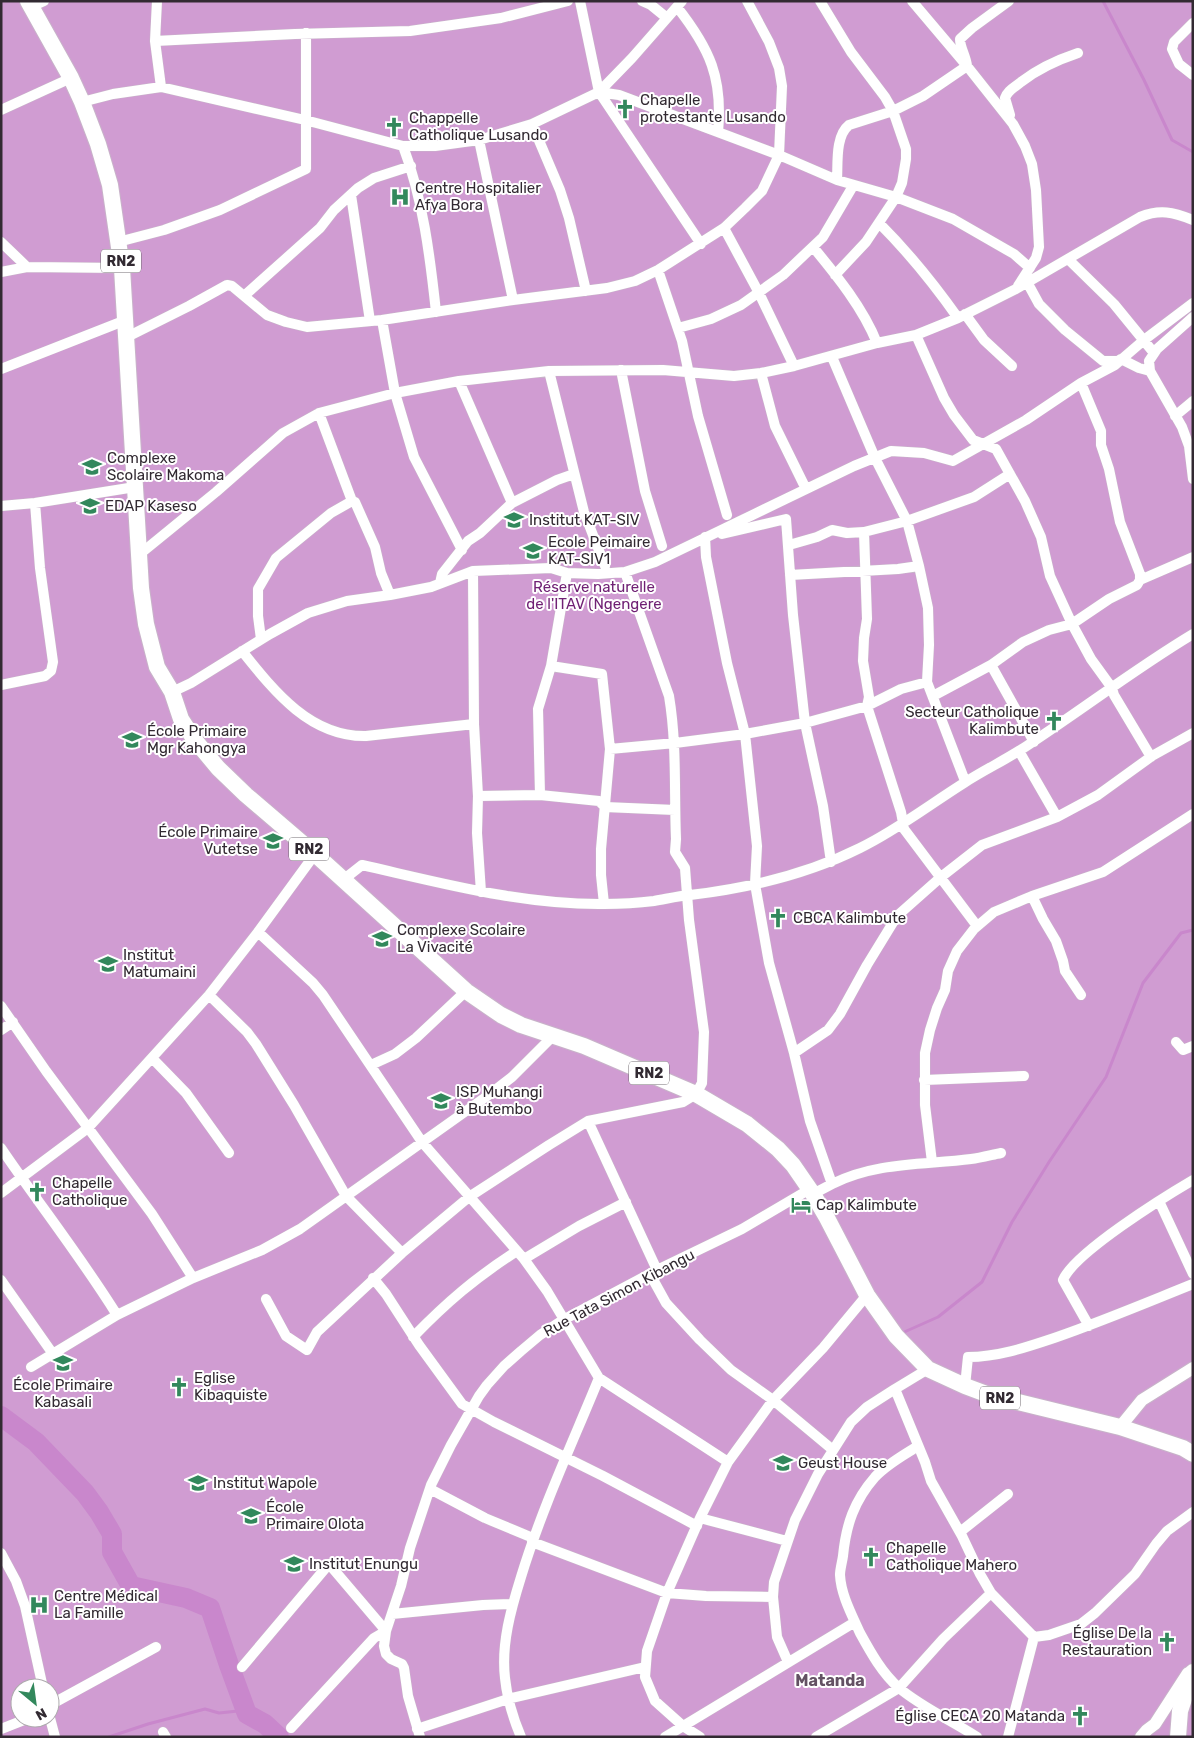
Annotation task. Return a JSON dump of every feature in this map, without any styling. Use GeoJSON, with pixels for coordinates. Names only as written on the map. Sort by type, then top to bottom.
{"type":"FeatureCollection","features":[{"type":"Feature","properties":{"kind":"highway","name":"RN2"},"geometry":{"type":"LineString","coordinates":[[34,3],[82,102],[98,144],[110,185],[122,268],[141,588],[150,644],[157,667],[172,692],[181,719],[194,739],[218,768],[246,795],[315,854],[466,991],[501,1016],[521,1025],[592,1049],[696,1094],[747,1124],[778,1149],[793,1165],[812,1192],[867,1295],[896,1336],[928,1369],[989,1395],[1120,1427],[1184,1448],[1193,1454]]}},
{"type":"Feature","properties":{"kind":"highway"},"geometry":{"type":"LineString","coordinates":[[1178,1737],[1180,1711],[1193,1672]]}},
{"type":"Feature","properties":{"kind":"street"},"geometry":{"type":"LineString","coordinates":[[156,1],[155,41],[161,87]]}},
{"type":"Feature","properties":{"kind":"street"},"geometry":{"type":"LineString","coordinates":[[155,41],[306,33],[410,31],[501,18],[568,1]]}},
{"type":"Feature","properties":{"kind":"street"},"geometry":{"type":"LineString","coordinates":[[580,1],[599,92],[701,244]]}},
{"type":"Feature","properties":{"kind":"street"},"geometry":{"type":"LineString","coordinates":[[642,1],[651,5],[667,18]]}},
{"type":"Feature","properties":{"kind":"street"},"geometry":{"type":"LineString","coordinates":[[1,369],[189,306],[227,285],[232,286],[267,315],[307,327],[382,320],[607,288],[635,281],[658,270],[724,228],[762,191],[778,155],[782,94],[779,68],[769,42],[747,1]]}},
{"type":"Feature","properties":{"kind":"street"},"geometry":{"type":"LineString","coordinates":[[820,1],[851,52],[885,97],[893,111],[906,149],[902,183],[896,197],[866,242],[836,275]]}},
{"type":"Feature","properties":{"kind":"street"},"geometry":{"type":"LineString","coordinates":[[967,66],[966,56],[960,45],[960,39],[1009,1]]}},
{"type":"Feature","properties":{"kind":"street"},"geometry":{"type":"LineString","coordinates":[[82,102],[112,94],[161,87],[305,120],[403,146],[435,146],[479,140],[532,124],[599,92],[680,4],[712,62],[718,94],[718,132]]}},
{"type":"Feature","properties":{"kind":"street"},"geometry":{"type":"LineString","coordinates":[[916,4],[1013,124],[1032,164],[1036,190],[1039,247],[1036,258],[1016,289]]}},
{"type":"Feature","properties":{"kind":"street"},"geometry":{"type":"LineString","coordinates":[[1193,23],[1174,42],[1172,49],[1179,64],[1193,75]]}},
{"type":"Feature","properties":{"kind":"street"},"geometry":{"type":"LineString","coordinates":[[118,242],[164,230],[220,210],[306,170],[306,33]]}},
{"type":"Feature","properties":{"kind":"street"},"geometry":{"type":"LineString","coordinates":[[1013,124],[1005,98],[1008,91],[1051,62],[1078,53]]}},
{"type":"Feature","properties":{"kind":"street"},"geometry":{"type":"LineString","coordinates":[[838,180],[841,136],[844,128],[848,125],[893,111],[923,96],[967,66]]}},
{"type":"Feature","properties":{"kind":"street"},"geometry":{"type":"LineString","coordinates":[[1,110],[71,78]]}},
{"type":"Feature","properties":{"kind":"street"},"geometry":{"type":"LineString","coordinates":[[599,92],[618,95],[778,155],[853,186],[896,197],[953,219],[1014,254],[1030,268]]}},
{"type":"Feature","properties":{"kind":"street"},"geometry":{"type":"LineString","coordinates":[[532,124],[560,190],[586,290]]}},
{"type":"Feature","properties":{"kind":"street"},"geometry":{"type":"LineString","coordinates":[[479,140],[512,300]]}},
{"type":"Feature","properties":{"kind":"street"},"geometry":{"type":"LineString","coordinates":[[403,146],[411,166],[425,225],[436,312]]}},
{"type":"Feature","properties":{"kind":"street"},"geometry":{"type":"LineString","coordinates":[[244,296],[320,228],[334,210],[358,188],[374,178],[411,166]]}},
{"type":"Feature","properties":{"kind":"street"},"geometry":{"type":"LineString","coordinates":[[678,328],[711,319],[741,305],[783,275],[823,237],[853,186]]}},
{"type":"Feature","properties":{"kind":"street"},"geometry":{"type":"LineString","coordinates":[[351,195],[370,321]]}},
{"type":"Feature","properties":{"kind":"street"},"geometry":{"type":"LineString","coordinates":[[140,554],[216,492],[283,433],[319,413],[395,394],[459,382],[549,371],[690,371],[734,376],[794,366],[916,334],[962,316],[1016,289],[1152,212],[1166,212],[1193,220]]}},
{"type":"Feature","properties":{"kind":"street"},"geometry":{"type":"LineString","coordinates":[[879,223],[900,244],[984,340],[1012,366]]}},
{"type":"Feature","properties":{"kind":"street"},"geometry":{"type":"LineString","coordinates":[[724,228],[759,293],[794,366]]}},
{"type":"Feature","properties":{"kind":"street"},"geometry":{"type":"LineString","coordinates":[[1,242],[27,268]]}},
{"type":"Feature","properties":{"kind":"street"},"geometry":{"type":"LineString","coordinates":[[813,246],[836,275],[871,328],[877,343]]}},
{"type":"Feature","properties":{"kind":"street"},"geometry":{"type":"LineString","coordinates":[[1068,259],[1114,304],[1154,353]]}},
{"type":"Feature","properties":{"kind":"street"},"geometry":{"type":"LineString","coordinates":[[1,272],[27,268],[122,268]]}},
{"type":"Feature","properties":{"kind":"street"},"geometry":{"type":"LineString","coordinates":[[658,270],[678,328],[690,371],[698,416],[727,514]]}},
{"type":"Feature","properties":{"kind":"street"},"geometry":{"type":"LineString","coordinates":[[1027,282],[1039,304],[1065,330],[1103,361],[1118,361],[1121,359],[1150,371]]}},
{"type":"Feature","properties":{"kind":"street"},"geometry":{"type":"LineString","coordinates":[[172,692],[308,613],[348,601],[390,595],[440,583],[473,571],[551,568],[567,573],[598,574],[625,572],[655,562],[854,466],[891,451],[924,453],[953,461],[1026,420],[1082,382],[1115,365],[1144,340],[1193,303]]}},
{"type":"Feature","properties":{"kind":"street"},"geometry":{"type":"LineString","coordinates":[[1192,474],[1189,446],[1176,416],[1150,371],[1149,361],[1154,353],[1193,317]]}},
{"type":"Feature","properties":{"kind":"street"},"geometry":{"type":"LineString","coordinates":[[382,320],[395,394],[414,457],[462,550]]}},
{"type":"Feature","properties":{"kind":"street"},"geometry":{"type":"LineString","coordinates":[[916,334],[944,398],[954,415],[973,440],[996,449],[1010,474],[1025,501],[1041,537],[1050,576],[1072,624],[1091,659],[1112,688],[1114,695],[1151,757]]}},
{"type":"Feature","properties":{"kind":"street"},"geometry":{"type":"LineString","coordinates":[[832,357],[875,458],[906,521],[919,566],[928,608],[927,682],[965,781]]}},
{"type":"Feature","properties":{"kind":"street"},"geometry":{"type":"LineString","coordinates":[[621,370],[645,491],[662,546]]}},
{"type":"Feature","properties":{"kind":"street"},"geometry":{"type":"LineString","coordinates":[[549,371],[584,512],[605,566]]}},
{"type":"Feature","properties":{"kind":"street"},"geometry":{"type":"LineString","coordinates":[[761,373],[775,426],[806,489]]}},
{"type":"Feature","properties":{"kind":"street"},"geometry":{"type":"LineString","coordinates":[[459,382],[512,503]]}},
{"type":"Feature","properties":{"kind":"street"},"geometry":{"type":"LineString","coordinates":[[933,696],[991,665],[1023,642],[1049,630],[1072,624],[1109,599],[1137,585],[1140,580],[1140,574],[1120,522],[1110,469],[1101,445],[1101,431],[1082,382]]}},
{"type":"Feature","properties":{"kind":"street"},"geometry":{"type":"LineString","coordinates":[[1176,416],[1193,401]]}},
{"type":"Feature","properties":{"kind":"street"},"geometry":{"type":"LineString","coordinates":[[319,413],[352,501],[355,502],[375,547],[381,573],[390,595]]}},
{"type":"Feature","properties":{"kind":"street"},"geometry":{"type":"LineString","coordinates":[[440,583],[442,574],[468,541],[480,533],[512,503],[557,480],[574,474]]}},
{"type":"Feature","properties":{"kind":"street"},"geometry":{"type":"LineString","coordinates":[[789,545],[832,530],[847,533],[864,532],[906,521],[974,497],[1010,474]]}},
{"type":"Feature","properties":{"kind":"street"},"geometry":{"type":"LineString","coordinates":[[1,506],[35,503],[135,487]]}},
{"type":"Feature","properties":{"kind":"street"},"geometry":{"type":"LineString","coordinates":[[262,639],[258,616],[258,589],[276,558],[331,513],[352,501]]}},
{"type":"Feature","properties":{"kind":"street"},"geometry":{"type":"LineString","coordinates":[[1,685],[45,676],[51,671],[53,662],[40,568],[35,503]]}},
{"type":"Feature","properties":{"kind":"street"},"geometry":{"type":"LineString","coordinates":[[705,537],[786,519],[806,723],[823,806],[831,862]]}},
{"type":"Feature","properties":{"kind":"street"},"geometry":{"type":"LineString","coordinates":[[864,532],[867,619],[863,661],[869,697],[868,706],[901,812],[902,824],[908,835],[978,926]]}},
{"type":"Feature","properties":{"kind":"street"},"geometry":{"type":"LineString","coordinates":[[705,537],[706,557],[727,663],[745,734],[757,846],[755,884],[769,963],[794,1053],[810,1122],[832,1184]]}},
{"type":"Feature","properties":{"kind":"street"},"geometry":{"type":"LineString","coordinates":[[1140,580],[1193,558]]}},
{"type":"Feature","properties":{"kind":"street"},"geometry":{"type":"LineString","coordinates":[[790,575],[898,569],[919,566]]}},
{"type":"Feature","properties":{"kind":"street"},"geometry":{"type":"LineString","coordinates":[[473,571],[474,724],[478,796],[477,833],[481,892]]}},
{"type":"Feature","properties":{"kind":"street"},"geometry":{"type":"LineString","coordinates":[[266,1299],[286,1336],[307,1350],[317,1332],[373,1278],[470,1197],[588,1121],[683,1102],[696,1094],[702,1083],[704,1032],[685,868],[675,852],[675,743],[669,696],[625,572]]}},
{"type":"Feature","properties":{"kind":"street"},"geometry":{"type":"LineString","coordinates":[[540,795],[538,709],[551,666],[567,573]]}},
{"type":"Feature","properties":{"kind":"street"},"geometry":{"type":"LineString","coordinates":[[344,880],[362,865],[481,892],[552,902],[604,904],[651,901],[722,891],[789,876],[831,862],[902,824],[965,781],[1034,742],[1193,634]]}},
{"type":"Feature","properties":{"kind":"street"},"geometry":{"type":"LineString","coordinates":[[242,651],[273,689],[292,707],[338,734],[366,736],[474,724]]}},
{"type":"Feature","properties":{"kind":"street"},"geometry":{"type":"LineString","coordinates":[[991,665],[1034,742]]}},
{"type":"Feature","properties":{"kind":"street"},"geometry":{"type":"LineString","coordinates":[[551,666],[602,674],[610,748],[601,875],[604,904]]}},
{"type":"Feature","properties":{"kind":"street"},"geometry":{"type":"LineString","coordinates":[[610,748],[675,743],[745,734],[806,723],[868,706],[901,689],[927,682]]}},
{"type":"Feature","properties":{"kind":"street"},"geometry":{"type":"LineString","coordinates":[[794,1053],[828,1030],[840,1014],[897,916],[941,877],[982,845],[1057,817],[1098,795],[1151,757],[1193,733]]}},
{"type":"Feature","properties":{"kind":"street"},"geometry":{"type":"LineString","coordinates":[[1019,751],[1057,817]]}},
{"type":"Feature","properties":{"kind":"street"},"geometry":{"type":"LineString","coordinates":[[478,796],[540,795],[599,801],[605,807],[675,810]]}},
{"type":"Feature","properties":{"kind":"street"},"geometry":{"type":"LineString","coordinates":[[932,1162],[927,1131],[924,1080],[926,1053],[930,1030],[945,990],[948,971],[957,951],[978,926],[994,912],[1032,896],[1103,872],[1193,814]]}},
{"type":"Feature","properties":{"kind":"street"},"geometry":{"type":"LineString","coordinates":[[1,1193],[88,1128],[209,995],[315,854]]}},
{"type":"Feature","properties":{"kind":"street"},"geometry":{"type":"LineString","coordinates":[[1032,896],[1042,920],[1056,941],[1064,961],[1065,971],[1081,995]]}},
{"type":"Feature","properties":{"kind":"street"},"geometry":{"type":"LineString","coordinates":[[258,932],[313,983],[323,995],[422,1142],[520,1256],[547,1291],[599,1378],[728,1462]]}},
{"type":"Feature","properties":{"kind":"street"},"geometry":{"type":"LineString","coordinates":[[371,1066],[395,1054],[416,1038],[466,991]]}},
{"type":"Feature","properties":{"kind":"street"},"geometry":{"type":"LineString","coordinates":[[209,995],[247,1032],[256,1044],[294,1105],[346,1196],[402,1253]]}},
{"type":"Feature","properties":{"kind":"street"},"geometry":{"type":"LineString","coordinates":[[1,1006],[46,1071],[152,1214],[193,1278]]}},
{"type":"Feature","properties":{"kind":"street"},"geometry":{"type":"LineString","coordinates":[[1,1030],[13,1022]]}},
{"type":"Feature","properties":{"kind":"street"},"geometry":{"type":"LineString","coordinates":[[31,1367],[117,1315],[193,1278],[262,1250],[300,1229],[512,1077],[553,1036]]}},
{"type":"Feature","properties":{"kind":"street"},"geometry":{"type":"LineString","coordinates":[[1176,1042],[1183,1050],[1193,1046]]}},
{"type":"Feature","properties":{"kind":"street"},"geometry":{"type":"LineString","coordinates":[[152,1058],[186,1093],[229,1153]]}},
{"type":"Feature","properties":{"kind":"street"},"geometry":{"type":"LineString","coordinates":[[924,1080],[1024,1076]]}},
{"type":"Feature","properties":{"kind":"street"},"geometry":{"type":"LineString","coordinates":[[588,1121],[626,1202],[666,1303],[731,1370],[773,1400],[833,1450]]}},
{"type":"Feature","properties":{"kind":"street"},"geometry":{"type":"LineString","coordinates":[[1,1148],[93,1277],[117,1315]]}},
{"type":"Feature","properties":{"kind":"street","name":"Rue Tata Simon Kibangu"},"geometry":{"type":"LineString","coordinates":[[418,1733],[408,1696],[404,1668],[402,1664],[391,1659],[386,1654],[384,1646],[386,1631],[401,1586],[410,1548],[430,1489],[451,1445],[479,1396],[504,1366],[540,1335],[563,1320],[653,1272],[742,1229],[812,1192],[846,1177],[871,1169],[972,1159],[1001,1153]]}},
{"type":"Feature","properties":{"kind":"street"},"geometry":{"type":"LineString","coordinates":[[1089,1326],[1063,1280],[1067,1272],[1092,1249],[1159,1201],[1193,1180]]}},
{"type":"Feature","properties":{"kind":"street"},"geometry":{"type":"LineString","coordinates":[[1159,1201],[1193,1274]]}},
{"type":"Feature","properties":{"kind":"street"},"geometry":{"type":"LineString","coordinates":[[413,1337],[473,1280],[626,1202]]}},
{"type":"Feature","properties":{"kind":"street"},"geometry":{"type":"LineString","coordinates":[[373,1278],[462,1404],[566,1458],[698,1522],[787,1541]]}},
{"type":"Feature","properties":{"kind":"street"},"geometry":{"type":"LineString","coordinates":[[1,1280],[53,1354]]}},
{"type":"Feature","properties":{"kind":"street"},"geometry":{"type":"LineString","coordinates":[[965,1386],[968,1357],[986,1357],[1020,1350],[1089,1326],[1193,1284]]}},
{"type":"Feature","properties":{"kind":"street"},"geometry":{"type":"LineString","coordinates":[[700,1737],[683,1726],[656,1701],[645,1677],[647,1651],[667,1593],[698,1522],[728,1462],[773,1400],[823,1348],[867,1295]]}},
{"type":"Feature","properties":{"kind":"street"},"geometry":{"type":"LineString","coordinates":[[1120,1427],[1142,1400],[1193,1368]]}},
{"type":"Feature","properties":{"kind":"street"},"geometry":{"type":"LineString","coordinates":[[788,1662],[777,1637],[773,1597],[774,1582],[794,1520],[818,1474],[851,1422],[867,1407],[928,1369]]}},
{"type":"Feature","properties":{"kind":"street"},"geometry":{"type":"LineString","coordinates":[[521,1737],[508,1699],[505,1677],[505,1655],[513,1604],[532,1540],[599,1378]]}},
{"type":"Feature","properties":{"kind":"street"},"geometry":{"type":"LineString","coordinates":[[896,1389],[931,1481],[960,1532],[990,1593],[1034,1637]]}},
{"type":"Feature","properties":{"kind":"street"},"geometry":{"type":"LineString","coordinates":[[918,1446],[893,1462],[876,1476],[862,1494],[845,1533],[840,1576],[845,1599],[855,1622],[884,1673],[899,1688],[919,1703],[977,1737]]}},
{"type":"Feature","properties":{"kind":"street"},"geometry":{"type":"LineString","coordinates":[[430,1489],[532,1540],[667,1593],[706,1596],[773,1597]]}},
{"type":"Feature","properties":{"kind":"street"},"geometry":{"type":"LineString","coordinates":[[960,1532],[1008,1494]]}},
{"type":"Feature","properties":{"kind":"street"},"geometry":{"type":"LineString","coordinates":[[1034,1637],[1050,1635],[1081,1624],[1135,1574],[1167,1532],[1193,1512]]}},
{"type":"Feature","properties":{"kind":"street"},"geometry":{"type":"LineString","coordinates":[[1,1553],[16,1581],[25,1606],[41,1678]]}},
{"type":"Feature","properties":{"kind":"street"},"geometry":{"type":"LineString","coordinates":[[242,1668],[329,1564],[386,1631],[374,1638],[291,1728]]}},
{"type":"Feature","properties":{"kind":"street"},"geometry":{"type":"LineString","coordinates":[[816,1737],[830,1733],[899,1688],[943,1639],[990,1593]]}},
{"type":"Feature","properties":{"kind":"street"},"geometry":{"type":"LineString","coordinates":[[392,1614],[513,1604]]}},
{"type":"Feature","properties":{"kind":"street"},"geometry":{"type":"LineString","coordinates":[[665,1737],[855,1622]]}},
{"type":"Feature","properties":{"kind":"street"},"geometry":{"type":"LineString","coordinates":[[1008,1737],[1034,1637]]}},
{"type":"Feature","properties":{"kind":"street"},"geometry":{"type":"LineString","coordinates":[[60,1700],[156,1647]]}},
{"type":"Feature","properties":{"kind":"street"},"geometry":{"type":"LineString","coordinates":[[418,1733],[508,1699],[645,1667]]}},
{"type":"Feature","properties":{"kind":"street"},"geometry":{"type":"LineString","coordinates":[[1140,1737],[1155,1724],[1193,1667]]}},
{"type":"Feature","properties":{"kind":"green space","name":"Réserve naturelle de l'ITAV (Ngengere"},"geometry":{"type":"Polygon","coordinates":[[[1,1],[1193,1],[1193,1737],[1,1737],[1,1]]]}},
{"type":"Feature","properties":{"kind":"waterway"},"geometry":{"type":"LineString","coordinates":[[1103,1],[1144,80],[1172,140],[1193,152]]}},
{"type":"Feature","properties":{"kind":"waterway"},"geometry":{"type":"LineString","coordinates":[[902,1333],[938,1317],[982,1282],[1012,1222],[1049,1162],[1106,1077],[1143,983],[1181,933],[1193,930]]}},
{"type":"Feature","properties":{"kind":"waterway"},"geometry":{"type":"LineString","coordinates":[[1,1416],[36,1442],[85,1493],[112,1534],[112,1552],[131,1586],[186,1598],[210,1608],[247,1714],[265,1724],[279,1737]]}},
{"type":"Feature","properties":{"kind":"waterway"},"geometry":{"type":"LineString","coordinates":[[109,1737],[148,1724],[205,1709],[219,1713],[238,1711],[247,1714]]}},
{"type":"Feature","properties":{"kind":"place","name":"Chapelle protestante Lusando"},"geometry":{"type":"Point","coordinates":[625,109]}},
{"type":"Feature","properties":{"kind":"place","name":"Chappelle Catholique Lusando"},"geometry":{"type":"Point","coordinates":[394,127]}},
{"type":"Feature","properties":{"kind":"place","name":"Centre Hospitalier Afya Bora"},"geometry":{"type":"Point","coordinates":[400,197]}},
{"type":"Feature","properties":{"kind":"place","name":"Complexe Scolaire Makoma"},"geometry":{"type":"Point","coordinates":[92,467]}},
{"type":"Feature","properties":{"kind":"place","name":"EDAP Kaseso"},"geometry":{"type":"Point","coordinates":[90,506]}},
{"type":"Feature","properties":{"kind":"place","name":"Institut KAT-SIV"},"geometry":{"type":"Point","coordinates":[514,520]}},
{"type":"Feature","properties":{"kind":"place","name":"Ecole Peimaire KAT-SIV1"},"geometry":{"type":"Point","coordinates":[533,551]}},
{"type":"Feature","properties":{"kind":"place","name":"Secteur Catholique Kalimbute"},"geometry":{"type":"Point","coordinates":[1054,721]}},
{"type":"Feature","properties":{"kind":"place","name":"École Primaire Mgr Kahongya"},"geometry":{"type":"Point","coordinates":[132,740]}},
{"type":"Feature","properties":{"kind":"place","name":"École Primaire Vutetse"},"geometry":{"type":"Point","coordinates":[273,841]}},
{"type":"Feature","properties":{"kind":"place","name":"CBCA Kalimbute"},"geometry":{"type":"Point","coordinates":[778,918]}},
{"type":"Feature","properties":{"kind":"place","name":"Complexe Scolaire La Vivacité"},"geometry":{"type":"Point","coordinates":[382,939]}},
{"type":"Feature","properties":{"kind":"place","name":"Institut Matumaini"},"geometry":{"type":"Point","coordinates":[108,964]}},
{"type":"Feature","properties":{"kind":"place","name":"ISP Muhangi à Butembo"},"geometry":{"type":"Point","coordinates":[441,1101]}},
{"type":"Feature","properties":{"kind":"place","name":"Chapelle Catholique"},"geometry":{"type":"Point","coordinates":[37,1192]}},
{"type":"Feature","properties":{"kind":"place","name":"Cap Kalimbute"},"geometry":{"type":"Point","coordinates":[801,1205]}},
{"type":"Feature","properties":{"kind":"place","name":"École Primaire Kabasali"},"geometry":{"type":"Point","coordinates":[63,1363]}},
{"type":"Feature","properties":{"kind":"place","name":"Eglise Kibaquiste"},"geometry":{"type":"Point","coordinates":[179,1387]}},
{"type":"Feature","properties":{"kind":"place","name":"Geust House"},"geometry":{"type":"Point","coordinates":[783,1463]}},
{"type":"Feature","properties":{"kind":"place","name":"Institut Wapole"},"geometry":{"type":"Point","coordinates":[198,1483]}},
{"type":"Feature","properties":{"kind":"place","name":"École Primaire Olota"},"geometry":{"type":"Point","coordinates":[251,1516]}},
{"type":"Feature","properties":{"kind":"place","name":"Chapelle Catholique Mahero"},"geometry":{"type":"Point","coordinates":[871,1557]}},
{"type":"Feature","properties":{"kind":"place","name":"Institut Enungu"},"geometry":{"type":"Point","coordinates":[294,1564]}},
{"type":"Feature","properties":{"kind":"place","name":"Centre Médical La Famille"},"geometry":{"type":"Point","coordinates":[39,1605]}},
{"type":"Feature","properties":{"kind":"place","name":"Église De la Restauration"},"geometry":{"type":"Point","coordinates":[1167,1642]}},
{"type":"Feature","properties":{"kind":"place","name":"Église CECA 20 Matanda"},"geometry":{"type":"Point","coordinates":[1080,1716]}},
{"type":"Feature","properties":{"kind":"district","name":"Matanda"},"geometry":{"type":"Point","coordinates":[830,1680]}}]}
